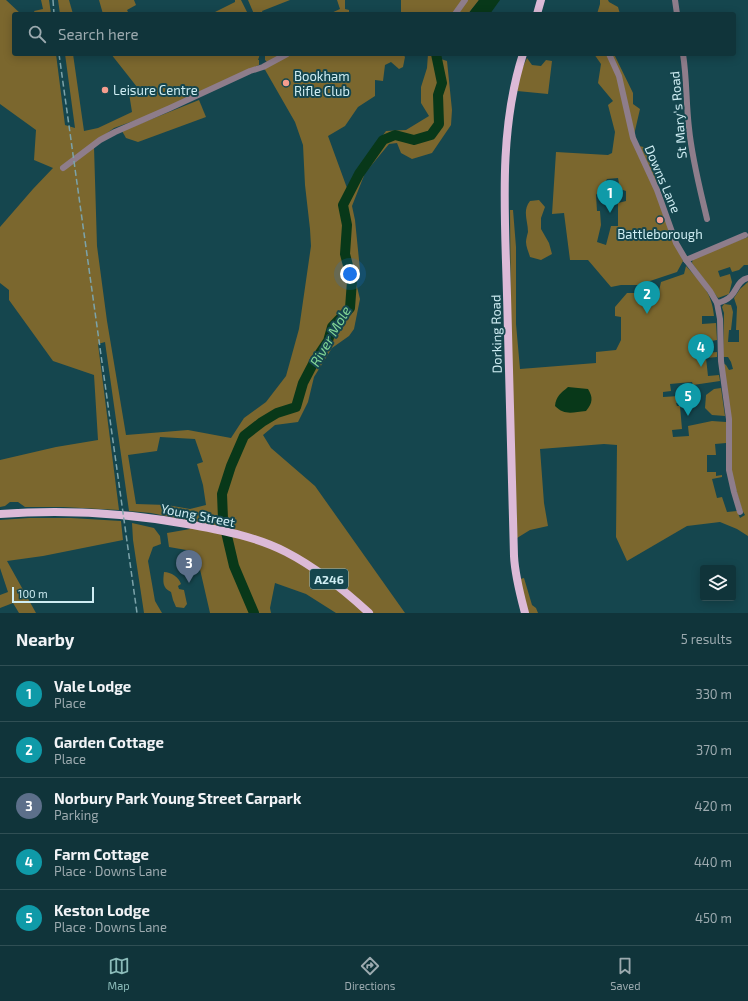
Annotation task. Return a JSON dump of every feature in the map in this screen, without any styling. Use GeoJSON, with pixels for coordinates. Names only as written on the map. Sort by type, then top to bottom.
{"type":"FeatureCollection","features":[{"type":"Feature","properties":{"kind":"main road"},"geometry":{"type":"LineString","coordinates":[[538,12],[541,0]]}},
{"type":"Feature","properties":{"kind":"main road","name":"Dorking Road"},"geometry":{"type":"LineString","coordinates":[[522,56],[515,82],[508,126],[506,164],[506,226],[514,556],[517,582],[526,613]]}},
{"type":"Feature","properties":{"kind":"main road","name":"Young Street"},"geometry":{"type":"LineString","coordinates":[[0,514],[49,511],[85,511],[146,517],[199,526],[254,539],[285,551],[327,576],[369,613]]}},
{"type":"Feature","properties":{"kind":"street"},"geometry":{"type":"LineString","coordinates":[[456,12],[465,0]]}},
{"type":"Feature","properties":{"kind":"street"},"geometry":{"type":"LineString","coordinates":[[675,0],[677,12]]}},
{"type":"Feature","properties":{"kind":"street"},"geometry":{"type":"LineString","coordinates":[[64,168],[100,140],[114,132],[250,71],[263,67],[283,56]]}},
{"type":"Feature","properties":{"kind":"street","name":"Downs Lane"},"geometry":{"type":"LineString","coordinates":[[609,56],[619,76],[633,138],[657,190],[676,243],[686,260],[710,291],[717,303],[720,319],[721,361],[728,419],[729,470],[740,512]]}},
{"type":"Feature","properties":{"kind":"street","name":"St Mary's Road"},"geometry":{"type":"LineString","coordinates":[[684,56],[692,149],[707,220]]}},
{"type":"Feature","properties":{"kind":"street"},"geometry":{"type":"LineString","coordinates":[[686,260],[745,235]]}},
{"type":"Feature","properties":{"kind":"street"},"geometry":{"type":"LineString","coordinates":[[717,303],[733,295],[741,281],[748,278]]}},
{"type":"Feature","properties":{"kind":"shaded area"},"geometry":{"type":"Polygon","coordinates":[[[0,0],[6,0],[19,12],[12,12],[12,56],[56,56],[65,125],[75,128],[65,56],[73,56],[84,131],[98,128],[132,112],[129,93],[137,87],[113,56],[259,56],[259,65],[150,115],[114,128],[92,144],[94,147],[97,246],[107,321],[126,435],[188,430],[231,438],[244,418],[266,402],[286,376],[299,329],[311,246],[303,145],[295,122],[264,68],[270,65],[265,60],[265,56],[405,57],[403,67],[399,69],[391,62],[385,65],[383,81],[375,80],[375,96],[358,107],[345,126],[328,136],[347,188],[357,171],[386,131],[406,130],[429,116],[421,103],[421,87],[427,68],[428,56],[438,56],[447,61],[452,110],[451,125],[432,153],[412,159],[401,153],[397,143],[389,144],[365,173],[352,206],[355,220],[360,270],[354,275],[360,299],[354,329],[349,336],[332,348],[314,377],[308,402],[298,422],[275,425],[263,435],[271,448],[315,486],[405,613],[336,613],[306,594],[275,583],[270,608],[271,613],[210,613],[199,565],[192,551],[169,547],[167,533],[190,529],[185,520],[151,513],[129,511],[105,342],[98,344],[119,510],[63,507],[25,507],[18,502],[10,502],[5,506],[0,507],[0,460],[56,447],[98,440],[94,375],[53,361],[9,300],[9,290],[0,283],[0,227],[53,168],[34,160],[36,130],[0,104],[0,0]],[[160,437],[157,451],[128,455],[136,504],[167,505],[190,509],[206,505],[203,485],[197,464],[203,462],[195,439],[160,437]]]}},
{"type":"Feature","properties":{"kind":"shaded area"},"geometry":{"type":"Polygon","coordinates":[[[41,0],[49,0],[51,12],[34,11],[43,9],[41,0]]]}},
{"type":"Feature","properties":{"kind":"shaded area"},"geometry":{"type":"Polygon","coordinates":[[[58,0],[69,0],[72,12],[60,12],[58,0]]]}},
{"type":"Feature","properties":{"kind":"shaded area"},"geometry":{"type":"Polygon","coordinates":[[[99,0],[134,0],[136,5],[127,10],[128,12],[102,12],[99,0]]]}},
{"type":"Feature","properties":{"kind":"shaded area"},"geometry":{"type":"Polygon","coordinates":[[[235,0],[241,0],[247,12],[215,12],[235,2],[235,0]]]}},
{"type":"Feature","properties":{"kind":"shaded area"},"geometry":{"type":"Polygon","coordinates":[[[248,0],[290,0],[262,12],[253,12],[248,0]]]}},
{"type":"Feature","properties":{"kind":"shaded area"},"geometry":{"type":"Polygon","coordinates":[[[337,0],[345,0],[345,9],[349,10],[349,12],[333,12],[340,9],[337,0]]]}},
{"type":"Feature","properties":{"kind":"shaded area"},"geometry":{"type":"Polygon","coordinates":[[[401,0],[479,0],[470,12],[401,12],[401,0]]]}},
{"type":"Feature","properties":{"kind":"shaded area"},"geometry":{"type":"Polygon","coordinates":[[[479,0],[500,0],[491,12],[470,12],[479,0]]]}},
{"type":"Feature","properties":{"kind":"shaded area"},"geometry":{"type":"Polygon","coordinates":[[[600,0],[608,0],[618,7],[619,12],[598,12],[600,0]]]}},
{"type":"Feature","properties":{"kind":"shaded area"},"geometry":{"type":"Polygon","coordinates":[[[595,56],[615,56],[633,93],[633,104],[640,109],[634,135],[639,146],[648,148],[652,159],[660,170],[660,180],[653,186],[683,261],[677,272],[638,285],[621,285],[611,287],[588,260],[570,260],[564,213],[552,214],[556,152],[608,155],[612,153],[615,132],[608,105],[613,101],[598,83],[601,64],[595,56]],[[618,178],[607,179],[596,195],[597,211],[600,211],[601,225],[597,242],[606,245],[611,226],[618,226],[618,203],[626,201],[626,191],[620,189],[618,178]]]}},
{"type":"Feature","properties":{"kind":"shaded area"},"geometry":{"type":"Polygon","coordinates":[[[527,58],[532,65],[541,66],[546,60],[552,61],[548,94],[517,91],[521,71],[527,58]]]}},
{"type":"Feature","properties":{"kind":"shaded area"},"geometry":{"type":"Polygon","coordinates":[[[199,100],[206,117],[138,142],[126,138],[122,131],[199,100]]]}},
{"type":"Feature","properties":{"kind":"shaded area"},"geometry":{"type":"Polygon","coordinates":[[[539,200],[545,207],[541,218],[541,229],[549,243],[552,254],[541,260],[530,257],[526,242],[528,232],[526,209],[530,201],[539,200]]]}},
{"type":"Feature","properties":{"kind":"shaded area"},"geometry":{"type":"Polygon","coordinates":[[[510,210],[513,210],[516,247],[516,324],[520,369],[596,363],[596,352],[616,350],[621,340],[621,317],[615,316],[615,307],[627,293],[659,291],[661,282],[684,274],[686,266],[705,288],[711,300],[714,316],[702,316],[702,324],[716,323],[717,340],[705,342],[706,353],[717,352],[717,357],[706,358],[708,376],[719,375],[720,381],[693,385],[692,382],[670,384],[671,391],[663,392],[663,397],[679,396],[679,403],[676,403],[677,406],[680,406],[682,429],[672,430],[673,437],[689,436],[688,426],[712,421],[726,422],[726,443],[715,444],[716,455],[707,455],[707,472],[716,472],[716,476],[722,475],[722,477],[712,479],[717,498],[722,497],[727,512],[737,511],[740,518],[745,515],[742,510],[730,470],[723,363],[729,370],[733,369],[728,357],[723,357],[724,313],[722,307],[724,304],[731,305],[733,312],[728,342],[739,342],[739,330],[736,330],[737,307],[734,298],[740,289],[748,282],[748,536],[737,529],[720,522],[687,526],[627,561],[616,537],[617,445],[604,444],[540,449],[544,503],[548,526],[530,530],[517,538],[511,326],[510,210]]]}},
{"type":"Feature","properties":{"kind":"shaded area"},"geometry":{"type":"Polygon","coordinates":[[[748,237],[748,265],[744,265],[739,270],[732,272],[730,267],[718,271],[720,277],[730,274],[732,282],[729,294],[718,298],[692,263],[693,258],[748,237]]]}},
{"type":"Feature","properties":{"kind":"shaded area"},"geometry":{"type":"Polygon","coordinates":[[[568,387],[588,389],[592,400],[586,411],[566,412],[555,406],[558,397],[568,387]]]}},
{"type":"Feature","properties":{"kind":"shaded area"},"geometry":{"type":"Polygon","coordinates":[[[721,388],[725,416],[712,415],[705,408],[706,395],[714,389],[721,388]]]}},
{"type":"Feature","properties":{"kind":"shaded area"},"geometry":{"type":"Polygon","coordinates":[[[71,518],[121,521],[123,540],[43,556],[7,561],[36,613],[19,613],[13,603],[0,608],[0,595],[8,592],[0,568],[0,520],[71,518]]]}},
{"type":"Feature","properties":{"kind":"shaded area"},"geometry":{"type":"Polygon","coordinates":[[[132,523],[154,528],[160,536],[161,544],[153,547],[148,561],[155,601],[162,613],[144,613],[133,540],[132,523]]]}},
{"type":"Feature","properties":{"kind":"shaded area"},"geometry":{"type":"Polygon","coordinates":[[[164,572],[174,575],[180,581],[181,584],[178,586],[179,589],[184,590],[187,604],[184,608],[176,607],[171,592],[166,588],[163,581],[164,572]]]}},
{"type":"Feature","properties":{"kind":"shaded area"},"geometry":{"type":"Polygon","coordinates":[[[524,578],[532,605],[536,608],[538,613],[528,613],[520,579],[524,578]]]}},
{"type":"Feature","properties":{"kind":"waterway","name":"River Mole"},"geometry":{"type":"LineString","coordinates":[[254,613],[234,566],[223,519],[222,494],[231,466],[244,436],[277,413],[296,407],[303,383],[314,362],[328,341],[332,327],[350,308],[352,281],[345,254],[347,225],[343,205],[359,174],[383,140],[395,135],[414,140],[431,135],[439,124],[438,95],[442,83],[436,56]]}},
{"type":"Feature","properties":{"kind":"railway"},"geometry":{"type":"LineString","coordinates":[[53,0],[54,12]]}},
{"type":"Feature","properties":{"kind":"railway"},"geometry":{"type":"LineString","coordinates":[[59,56],[137,613]]}},
{"type":"Feature","properties":{"kind":"place","name":"Bookham Rifle Club"},"geometry":{"type":"Point","coordinates":[286,83]}},
{"type":"Feature","properties":{"kind":"place","name":"Leisure Centre"},"geometry":{"type":"Point","coordinates":[105,90]}},
{"type":"Feature","properties":{"kind":"place","name":"Vale Lodge"},"geometry":{"type":"Point","coordinates":[610,213]}},
{"type":"Feature","properties":{"kind":"place","name":"Battleborough"},"geometry":{"type":"Point","coordinates":[660,220]}},
{"type":"Feature","properties":{"kind":"place","name":"Garden Cottage"},"geometry":{"type":"Point","coordinates":[647,314]}},
{"type":"Feature","properties":{"kind":"place","name":"Farm Cottage"},"geometry":{"type":"Point","coordinates":[701,367]}},
{"type":"Feature","properties":{"kind":"place","name":"Keston Lodge"},"geometry":{"type":"Point","coordinates":[688,416]}},
{"type":"Feature","properties":{"kind":"place","name":"Norbury Park Young Street Carpark"},"geometry":{"type":"Point","coordinates":[189,583]}}]}
